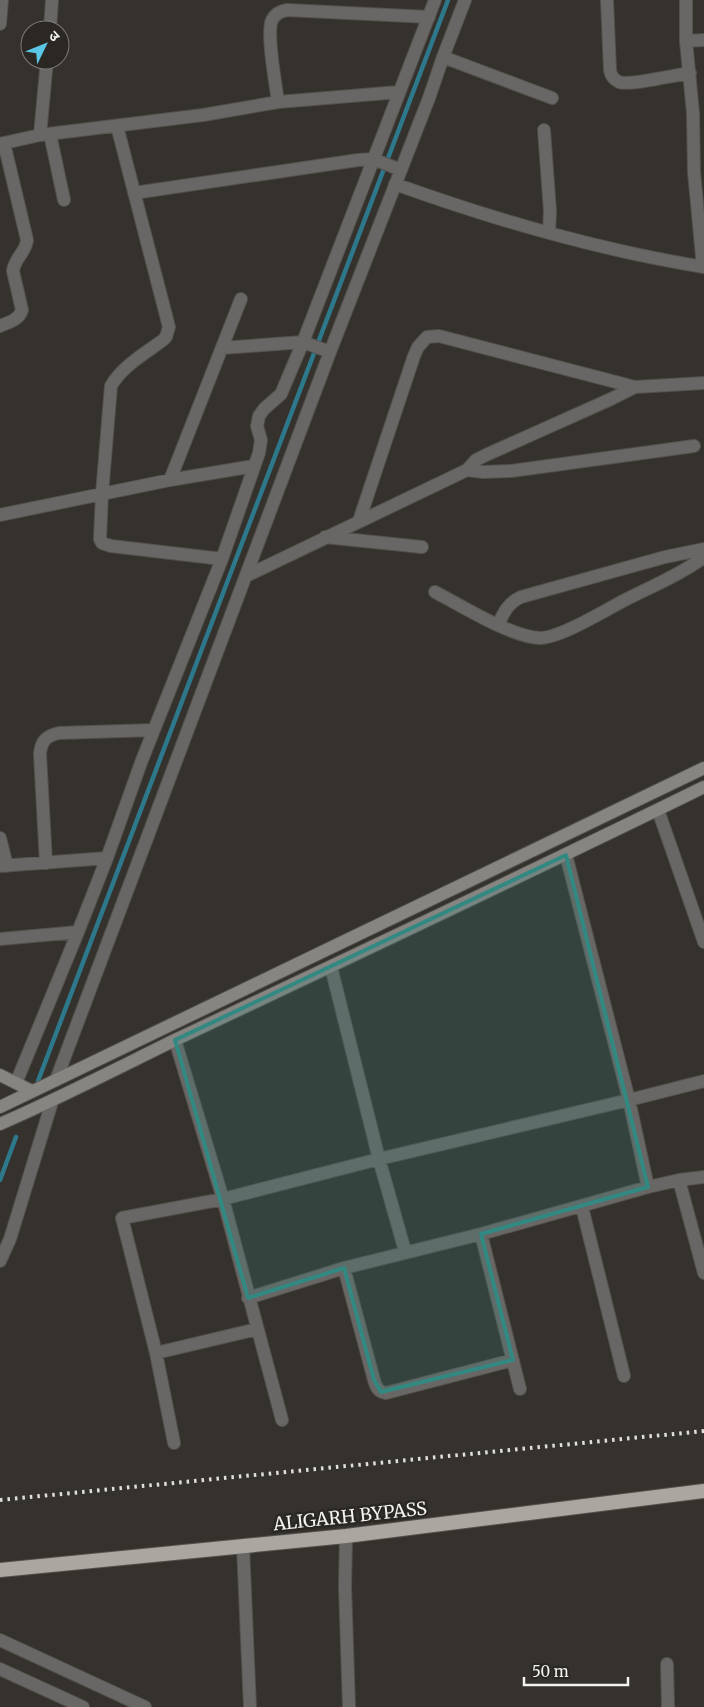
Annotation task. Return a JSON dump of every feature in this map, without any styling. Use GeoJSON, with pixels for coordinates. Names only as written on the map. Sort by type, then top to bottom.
{"type":"FeatureCollection","features":[{"type":"Feature","properties":{"kind":"highway","name":"ALIGARH BYPASS"},"geometry":{"type":"LineString","coordinates":[[0,1570],[346,1536],[704,1491]]}},
{"type":"Feature","properties":{"kind":"main road"},"geometry":{"type":"LineString","coordinates":[[0,1107],[168,1024],[550,844],[704,768]]}},
{"type":"Feature","properties":{"kind":"main road"},"geometry":{"type":"LineString","coordinates":[[0,1124],[49,1103],[175,1040],[566,855],[704,787]]}},
{"type":"Feature","properties":{"kind":"main road"},"geometry":{"type":"LineString","coordinates":[[0,1075],[35,1090],[49,1103]]}},
{"type":"Feature","properties":{"kind":"street"},"geometry":{"type":"LineString","coordinates":[[0,24],[2,0]]}},
{"type":"Feature","properties":{"kind":"street"},"geometry":{"type":"LineString","coordinates":[[51,20],[52,0]]}},
{"type":"Feature","properties":{"kind":"street"},"geometry":{"type":"LineString","coordinates":[[56,1080],[246,576],[316,346],[386,164],[399,92],[435,0]]}},
{"type":"Feature","properties":{"kind":"street"},"geometry":{"type":"LineString","coordinates":[[386,164],[429,98],[465,0]]}},
{"type":"Feature","properties":{"kind":"street"},"geometry":{"type":"LineString","coordinates":[[607,0],[608,40],[612,77],[627,83],[690,73]]}},
{"type":"Feature","properties":{"kind":"street"},"geometry":{"type":"LineString","coordinates":[[386,164],[395,184],[480,214],[549,233],[654,258],[703,267],[694,172],[690,73],[686,41],[686,0]]}},
{"type":"Feature","properties":{"kind":"street"},"geometry":{"type":"LineString","coordinates":[[278,102],[269,29],[275,15],[282,11],[429,17]]}},
{"type":"Feature","properties":{"kind":"street"},"geometry":{"type":"LineString","coordinates":[[686,41],[704,40]]}},
{"type":"Feature","properties":{"kind":"street"},"geometry":{"type":"LineString","coordinates":[[443,56],[552,98]]}},
{"type":"Feature","properties":{"kind":"street"},"geometry":{"type":"LineString","coordinates":[[47,70],[45,135],[64,200]]}},
{"type":"Feature","properties":{"kind":"street"},"geometry":{"type":"LineString","coordinates":[[0,326],[16,319],[22,313],[13,271],[27,240],[2,143],[45,135],[203,115],[278,102],[399,92]]}},
{"type":"Feature","properties":{"kind":"street"},"geometry":{"type":"LineString","coordinates":[[117,126],[169,328],[166,337],[124,370],[116,378],[112,386],[102,494],[100,534],[102,543],[111,546],[222,559]]}},
{"type":"Feature","properties":{"kind":"street"},"geometry":{"type":"LineString","coordinates":[[544,130],[550,210],[549,233]]}},
{"type":"Feature","properties":{"kind":"street"},"geometry":{"type":"LineString","coordinates":[[134,193],[358,160],[386,164]]}},
{"type":"Feature","properties":{"kind":"street"},"geometry":{"type":"LineString","coordinates":[[16,1083],[78,932],[154,730],[222,559],[261,440],[257,426],[259,416],[282,393],[316,346],[395,184]]}},
{"type":"Feature","properties":{"kind":"street"},"geometry":{"type":"LineString","coordinates":[[170,480],[241,299]]}},
{"type":"Feature","properties":{"kind":"street"},"geometry":{"type":"LineString","coordinates":[[359,521],[414,356],[418,347],[427,337],[440,336],[635,387],[704,383]]}},
{"type":"Feature","properties":{"kind":"street"},"geometry":{"type":"LineString","coordinates":[[222,348],[316,346]]}},
{"type":"Feature","properties":{"kind":"street"},"geometry":{"type":"LineString","coordinates":[[246,576],[467,470],[476,460],[486,455],[635,387]]}},
{"type":"Feature","properties":{"kind":"street"},"geometry":{"type":"LineString","coordinates":[[467,470],[483,472],[511,471],[694,446]]}},
{"type":"Feature","properties":{"kind":"street"},"geometry":{"type":"LineString","coordinates":[[0,515],[170,480],[254,466]]}},
{"type":"Feature","properties":{"kind":"street"},"geometry":{"type":"LineString","coordinates":[[325,537],[422,547]]}},
{"type":"Feature","properties":{"kind":"street"},"geometry":{"type":"LineString","coordinates":[[498,625],[510,602],[521,597],[666,557],[704,549]]}},
{"type":"Feature","properties":{"kind":"street"},"geometry":{"type":"LineString","coordinates":[[435,592],[498,625],[532,637],[547,638],[686,569],[704,557]]}},
{"type":"Feature","properties":{"kind":"street"},"geometry":{"type":"LineString","coordinates":[[46,864],[40,754],[41,745],[44,740],[49,735],[59,733],[154,730]]}},
{"type":"Feature","properties":{"kind":"street"},"geometry":{"type":"LineString","coordinates":[[658,810],[704,942]]}},
{"type":"Feature","properties":{"kind":"street"},"geometry":{"type":"LineString","coordinates":[[0,838],[4,866],[107,858]]}},
{"type":"Feature","properties":{"kind":"street"},"geometry":{"type":"LineString","coordinates":[[566,855],[629,1100],[648,1187]]}},
{"type":"Feature","properties":{"kind":"street"},"geometry":{"type":"LineString","coordinates":[[0,938],[78,932]]}},
{"type":"Feature","properties":{"kind":"street"},"geometry":{"type":"LineString","coordinates":[[331,967],[379,1159],[405,1251]]}},
{"type":"Feature","properties":{"kind":"street"},"geometry":{"type":"LineString","coordinates":[[175,1040],[223,1198],[248,1298],[282,1420]]}},
{"type":"Feature","properties":{"kind":"street"},"geometry":{"type":"LineString","coordinates":[[174,1443],[156,1353],[122,1218],[223,1198],[704,1081]]}},
{"type":"Feature","properties":{"kind":"street"},"geometry":{"type":"LineString","coordinates":[[0,1261],[10,1238],[49,1103]]}},
{"type":"Feature","properties":{"kind":"street"},"geometry":{"type":"LineString","coordinates":[[248,1298],[405,1251],[481,1234],[648,1187],[704,1177]]}},
{"type":"Feature","properties":{"kind":"street"},"geometry":{"type":"LineString","coordinates":[[679,1180],[704,1273]]}},
{"type":"Feature","properties":{"kind":"street"},"geometry":{"type":"LineString","coordinates":[[582,1206],[624,1376]]}},
{"type":"Feature","properties":{"kind":"street"},"geometry":{"type":"LineString","coordinates":[[481,1234],[520,1389]]}},
{"type":"Feature","properties":{"kind":"street"},"geometry":{"type":"LineString","coordinates":[[344,1268],[376,1387],[381,1392],[386,1393],[513,1360]]}},
{"type":"Feature","properties":{"kind":"street"},"geometry":{"type":"LineString","coordinates":[[156,1353],[257,1329]]}},
{"type":"Feature","properties":{"kind":"street"},"geometry":{"type":"LineString","coordinates":[[346,1536],[345,1586],[349,1707]]}},
{"type":"Feature","properties":{"kind":"street"},"geometry":{"type":"LineString","coordinates":[[243,1546],[250,1707]]}},
{"type":"Feature","properties":{"kind":"street"},"geometry":{"type":"LineString","coordinates":[[0,1640],[145,1707]]}},
{"type":"Feature","properties":{"kind":"street"},"geometry":{"type":"LineString","coordinates":[[667,1664],[668,1707]]}},
{"type":"Feature","properties":{"kind":"street"},"geometry":{"type":"LineString","coordinates":[[0,1670],[83,1707]]}},
{"type":"Feature","properties":{"kind":"highlighted area"},"geometry":{"type":"Polygon","coordinates":[[[566,855],[648,1187],[481,1234],[513,1360],[381,1392],[374,1380],[344,1268],[248,1298],[175,1040],[566,855]]]}},
{"type":"Feature","properties":{"kind":"waterway"},"geometry":{"type":"LineString","coordinates":[[38,1081],[448,0]]}},
{"type":"Feature","properties":{"kind":"waterway"},"geometry":{"type":"LineString","coordinates":[[0,1180],[16,1137]]}},
{"type":"Feature","properties":{"kind":"railway"},"geometry":{"type":"LineString","coordinates":[[0,1500],[704,1431]]}}]}
